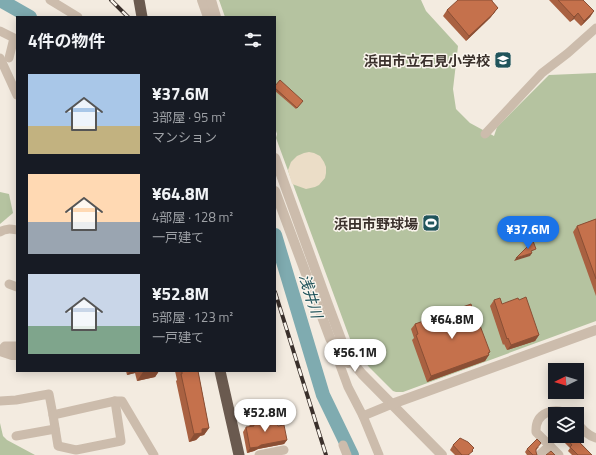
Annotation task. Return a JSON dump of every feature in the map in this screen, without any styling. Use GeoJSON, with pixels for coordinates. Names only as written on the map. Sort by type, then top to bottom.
{"type":"FeatureCollection","features":[{"type":"Feature","properties":{"kind":"highway"},"geometry":{"type":"LineString","coordinates":[[139,0],[142,16]]}},
{"type":"Feature","properties":{"kind":"highway"},"geometry":{"type":"LineString","coordinates":[[220,372],[239,455]]}},
{"type":"Feature","properties":{"kind":"street"},"geometry":{"type":"LineString","coordinates":[[50,0],[76,16]]}},
{"type":"Feature","properties":{"kind":"street"},"geometry":{"type":"LineString","coordinates":[[202,0],[208,16]]}},
{"type":"Feature","properties":{"kind":"street"},"geometry":{"type":"LineString","coordinates":[[211,0],[216,16]]}},
{"type":"Feature","properties":{"kind":"street"},"geometry":{"type":"LineString","coordinates":[[485,134],[542,72],[568,53],[596,28]]}},
{"type":"Feature","properties":{"kind":"street"},"geometry":{"type":"LineString","coordinates":[[0,31],[14,38],[7,58],[16,91]]}},
{"type":"Feature","properties":{"kind":"street"},"geometry":{"type":"LineString","coordinates":[[276,161],[342,342],[350,359],[362,374],[442,455]]}},
{"type":"Feature","properties":{"kind":"street"},"geometry":{"type":"LineString","coordinates":[[276,194],[348,387],[363,416],[379,455]]}},
{"type":"Feature","properties":{"kind":"street"},"geometry":{"type":"LineString","coordinates":[[0,232],[10,228],[16,230]]}},
{"type":"Feature","properties":{"kind":"street"},"geometry":{"type":"LineString","coordinates":[[363,416],[392,404],[596,330]]}},
{"type":"Feature","properties":{"kind":"street"},"geometry":{"type":"LineString","coordinates":[[330,338],[336,349],[349,365],[362,374]]}},
{"type":"Feature","properties":{"kind":"street"},"geometry":{"type":"LineString","coordinates":[[0,351],[6,346],[16,346]]}},
{"type":"Feature","properties":{"kind":"street"},"geometry":{"type":"LineString","coordinates":[[0,351],[16,355]]}},
{"type":"Feature","properties":{"kind":"street"},"geometry":{"type":"LineString","coordinates":[[0,401],[16,400],[49,394],[58,446],[76,450],[120,441],[115,401]]}},
{"type":"Feature","properties":{"kind":"street"},"geometry":{"type":"LineString","coordinates":[[53,415],[115,401],[122,401],[154,455]]}},
{"type":"Feature","properties":{"kind":"street"},"geometry":{"type":"LineString","coordinates":[[548,412],[538,420],[536,432],[559,455]]}},
{"type":"Feature","properties":{"kind":"street"},"geometry":{"type":"LineString","coordinates":[[16,436],[55,430]]}},
{"type":"Feature","properties":{"kind":"street"},"geometry":{"type":"LineString","coordinates":[[584,432],[596,438]]}},
{"type":"Feature","properties":{"kind":"street"},"geometry":{"type":"LineString","coordinates":[[343,445],[347,455]]}},
{"type":"Feature","properties":{"kind":"street"},"geometry":{"type":"LineString","coordinates":[[539,455],[550,445]]}},
{"type":"Feature","properties":{"kind":"street"},"geometry":{"type":"LineString","coordinates":[[259,455],[284,450]]}},
{"type":"Feature","properties":{"kind":"green space"},"geometry":{"type":"Polygon","coordinates":[[[219,0],[421,0],[426,11],[458,46],[453,89],[456,109],[470,123],[494,136],[497,127],[549,75],[596,73],[596,321],[403,392],[393,391],[369,367],[353,347],[276,138],[276,16],[225,16],[219,0]]]}},
{"type":"Feature","properties":{"kind":"green space"},"geometry":{"type":"Polygon","coordinates":[[[0,192],[9,194],[13,213],[0,224],[0,192]]]}},
{"type":"Feature","properties":{"kind":"green space"},"geometry":{"type":"Polygon","coordinates":[[[0,423],[3,436],[7,440],[35,455],[0,455],[0,423]]]}},
{"type":"Feature","properties":{"kind":"shaded area"},"geometry":{"type":"Polygon","coordinates":[[[309,152],[320,156],[326,167],[326,173],[325,178],[319,185],[306,189],[292,184],[288,170],[291,162],[297,156],[309,152]]]}},
{"type":"Feature","properties":{"kind":"building"},"geometry":{"type":"Polygon","coordinates":[[[458,0],[492,0],[498,8],[469,36],[447,10],[458,0]]]}},
{"type":"Feature","properties":{"kind":"building"},"geometry":{"type":"Polygon","coordinates":[[[558,0],[583,0],[594,11],[584,21],[578,13],[574,17],[558,0]]]}},
{"type":"Feature","properties":{"kind":"building"},"geometry":{"type":"Polygon","coordinates":[[[280,80],[303,101],[297,108],[276,89],[276,85],[280,80]]]}},
{"type":"Feature","properties":{"kind":"building"},"geometry":{"type":"Polygon","coordinates":[[[596,219],[596,279],[577,226],[596,219]]]}},
{"type":"Feature","properties":{"kind":"building"},"geometry":{"type":"Polygon","coordinates":[[[533,241],[536,249],[531,251],[532,253],[516,258],[533,241]]]}},
{"type":"Feature","properties":{"kind":"building"},"geometry":{"type":"Polygon","coordinates":[[[526,297],[539,335],[511,345],[508,338],[507,339],[494,300],[500,298],[502,304],[518,298],[519,300],[526,297]]]}},
{"type":"Feature","properties":{"kind":"building"},"geometry":{"type":"Polygon","coordinates":[[[471,304],[490,352],[488,353],[489,355],[431,376],[416,335],[418,334],[415,324],[471,304]]]}},
{"type":"Feature","properties":{"kind":"building"},"geometry":{"type":"Polygon","coordinates":[[[182,372],[198,372],[209,428],[202,429],[202,433],[194,434],[182,372]]]}},
{"type":"Feature","properties":{"kind":"building"},"geometry":{"type":"Polygon","coordinates":[[[257,418],[261,420],[266,418],[267,423],[276,421],[278,426],[284,425],[287,440],[250,448],[246,427],[254,426],[253,420],[257,418]]]}},
{"type":"Feature","properties":{"kind":"building"},"geometry":{"type":"Polygon","coordinates":[[[460,438],[468,442],[474,448],[468,455],[462,455],[453,445],[460,438]]]}},
{"type":"Feature","properties":{"kind":"building"},"geometry":{"type":"Polygon","coordinates":[[[537,439],[541,443],[536,449],[537,455],[533,455],[527,449],[537,439]]]}},
{"type":"Feature","properties":{"kind":"building"},"geometry":{"type":"Polygon","coordinates":[[[570,443],[580,443],[592,455],[578,455],[570,447],[572,445],[570,443]]]}},
{"type":"Feature","properties":{"kind":"building"},"geometry":{"type":"Polygon","coordinates":[[[551,451],[555,455],[546,455],[551,451]]]}},
{"type":"Feature","properties":{"kind":"waterway","name":"浅井川"},"geometry":{"type":"LineString","coordinates":[[0,0],[28,16]]}},
{"type":"Feature","properties":{"kind":"waterway","name":"浅井川"},"geometry":{"type":"LineString","coordinates":[[276,238],[323,395],[352,455]]}},
{"type":"Feature","properties":{"kind":"railway"},"geometry":{"type":"LineString","coordinates":[[111,0],[127,16]]}},
{"type":"Feature","properties":{"kind":"railway"},"geometry":{"type":"LineString","coordinates":[[276,295],[326,455]]}},
{"type":"Feature","properties":{"kind":"place","name":"浜田市立石見小学校"},"geometry":{"type":"Point","coordinates":[503,60]}},
{"type":"Feature","properties":{"kind":"place","name":"浜田市野球場"},"geometry":{"type":"Point","coordinates":[431,223]}}]}
